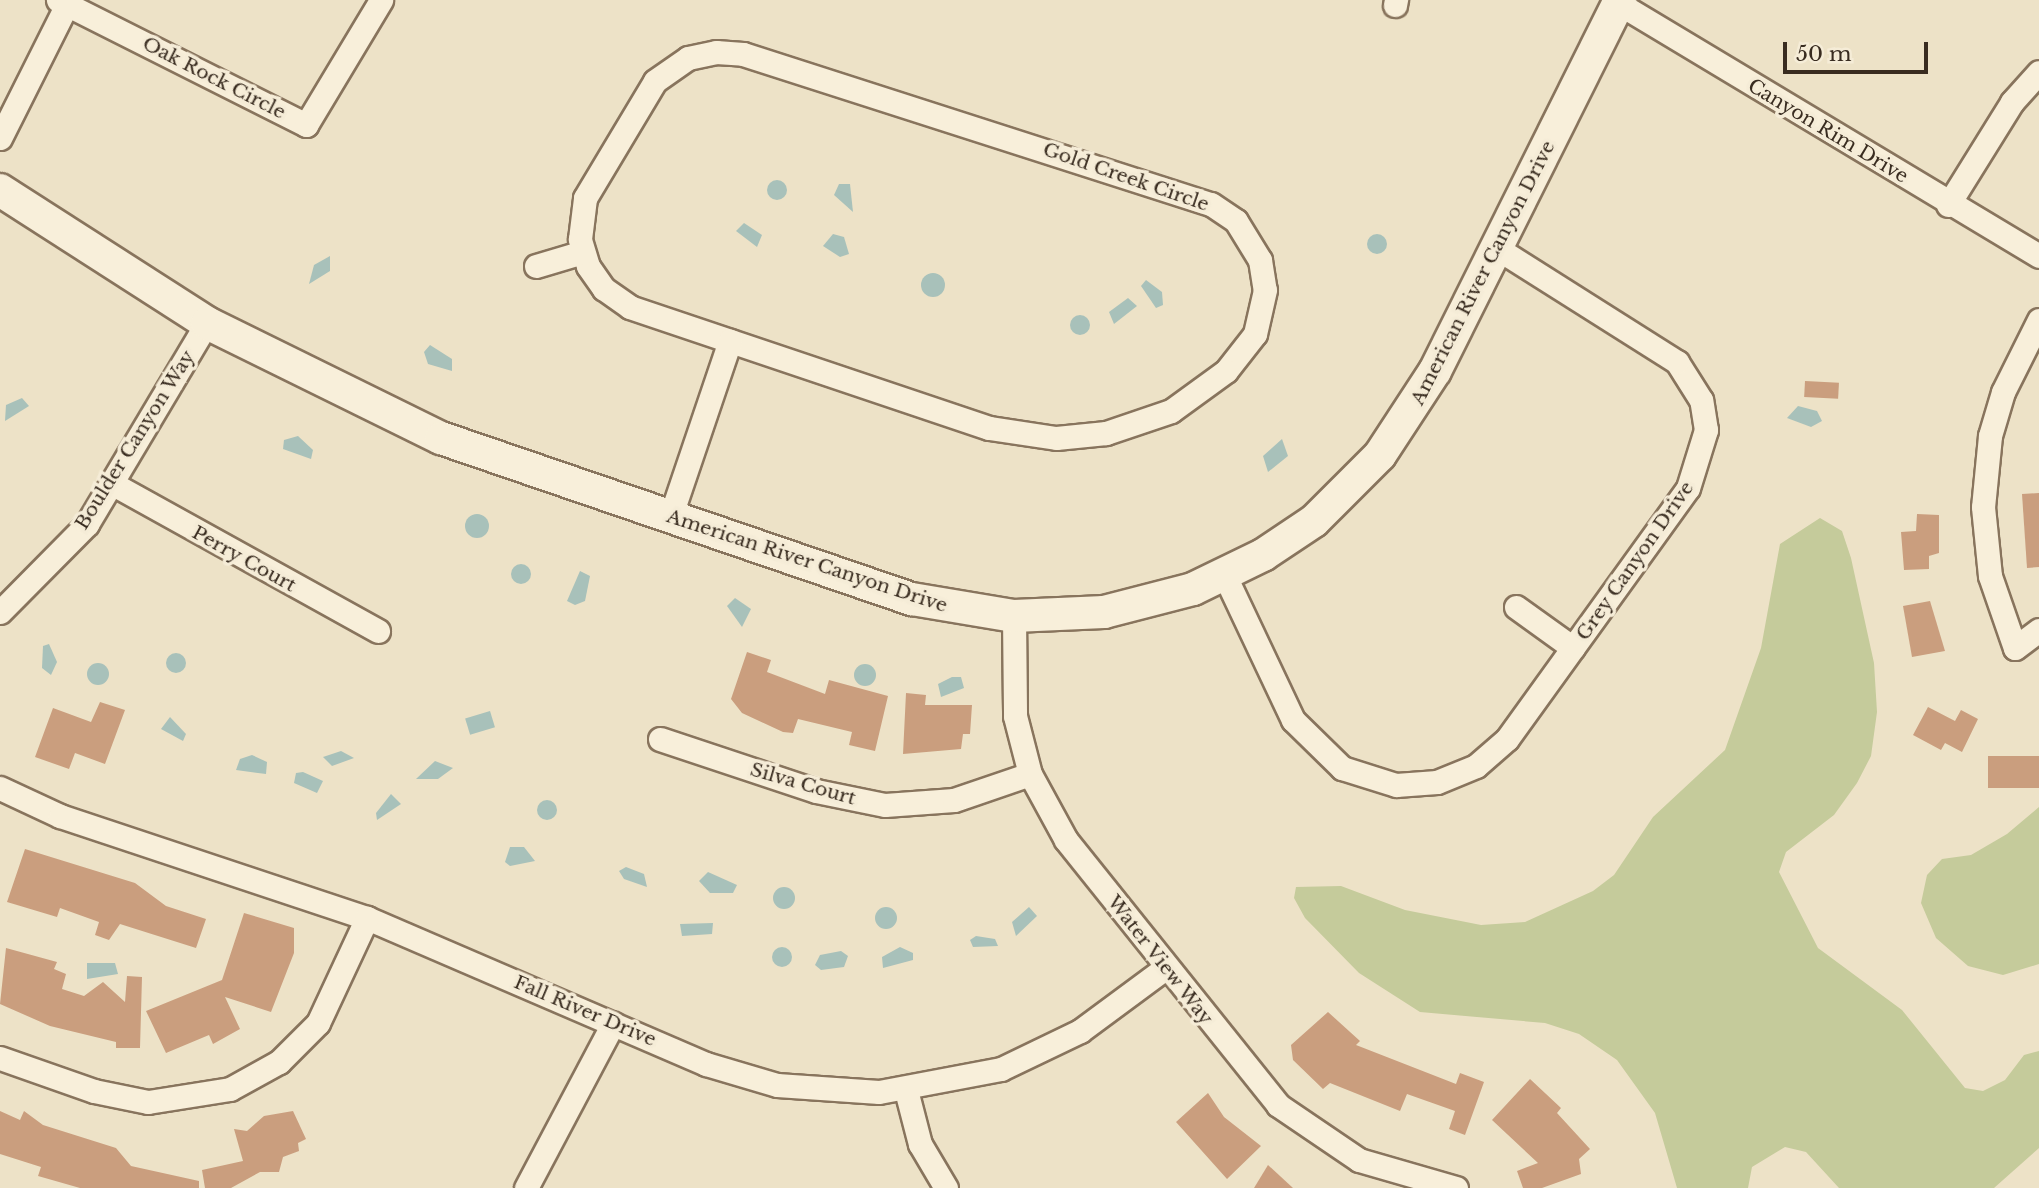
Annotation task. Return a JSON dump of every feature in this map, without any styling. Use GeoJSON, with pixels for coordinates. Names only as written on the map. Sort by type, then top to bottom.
{"type":"FeatureCollection","features":[{"type":"Feature","properties":{"kind":"main road","name":"American River Canyon Drive"},"geometry":{"type":"LineString","coordinates":[[0,190],[207,323],[441,438],[912,599],[1014,616],[1104,612],[1225,576],[1314,521],[1380,456],[1435,371],[1617,1]]}},
{"type":"Feature","properties":{"kind":"street","name":"Oak Rock Circle"},"geometry":{"type":"LineString","coordinates":[[0,138],[62,2],[306,125],[381,0]]}},
{"type":"Feature","properties":{"kind":"street","name":"Canyon Rim Drive"},"geometry":{"type":"LineString","coordinates":[[1617,1],[1948,205],[2039,256]]}},
{"type":"Feature","properties":{"kind":"street","name":"Gold Creek Circle"},"geometry":{"type":"LineString","coordinates":[[729,52],[1204,201],[1246,233],[1264,275],[1255,334],[1226,371],[1171,411],[1090,436],[989,428],[730,341],[622,302],[595,278],[583,253],[579,225],[587,192],[645,94],[688,58],[729,52]]}},
{"type":"Feature","properties":{"kind":"street"},"geometry":{"type":"LineString","coordinates":[[1948,205],[2012,102],[2039,72]]}},
{"type":"Feature","properties":{"kind":"street","name":"Grey Canyon Drive"},"geometry":{"type":"LineString","coordinates":[[1225,576],[1293,720],[1320,752],[1368,779],[1409,785],[1476,766],[1507,739],[1696,475],[1705,446],[1705,415],[1695,386],[1665,351],[1497,248]]}},
{"type":"Feature","properties":{"kind":"street"},"geometry":{"type":"LineString","coordinates":[[536,266],[583,253]]}},
{"type":"Feature","properties":{"kind":"street"},"geometry":{"type":"LineString","coordinates":[[2039,320],[2003,392],[1990,436],[1983,507],[1990,576],[2015,648],[2039,630]]}},
{"type":"Feature","properties":{"kind":"street","name":"Boulder Canyon Way"},"geometry":{"type":"LineString","coordinates":[[0,612],[57,560],[113,484],[207,323]]}},
{"type":"Feature","properties":{"kind":"street"},"geometry":{"type":"LineString","coordinates":[[670,518],[730,341]]}},
{"type":"Feature","properties":{"kind":"street","name":"Perry Court"},"geometry":{"type":"LineString","coordinates":[[113,484],[378,631]]}},
{"type":"Feature","properties":{"kind":"street","name":"Grey Canyon Drive"},"geometry":{"type":"LineString","coordinates":[[1516,607],[1573,648]]}},
{"type":"Feature","properties":{"kind":"street","name":"Water View Way"},"geometry":{"type":"LineString","coordinates":[[1014,616],[1015,716],[1030,774],[1062,834],[1165,968],[1255,1082],[1303,1126],[1359,1160],[1456,1188]]}},
{"type":"Feature","properties":{"kind":"street","name":"Silva Court"},"geometry":{"type":"LineString","coordinates":[[660,739],[825,794],[885,805],[954,800],[1030,774]]}},
{"type":"Feature","properties":{"kind":"street","name":"Fall River Drive"},"geometry":{"type":"LineString","coordinates":[[0,788],[60,816],[367,918],[706,1064],[777,1085],[835,1092],[906,1090],[958,1081],[1041,1052],[1105,1015],[1165,968]]}},
{"type":"Feature","properties":{"kind":"street"},"geometry":{"type":"LineString","coordinates":[[0,1058],[94,1091],[148,1101],[230,1088],[279,1062],[318,1023],[367,918]]}},
{"type":"Feature","properties":{"kind":"street"},"geometry":{"type":"LineString","coordinates":[[526,1188],[613,1024]]}},
{"type":"Feature","properties":{"kind":"street"},"geometry":{"type":"LineString","coordinates":[[906,1090],[920,1144],[946,1188]]}},
{"type":"Feature","properties":{"kind":"green space"},"geometry":{"type":"Polygon","coordinates":[[[1820,518],[1842,531],[1851,558],[1874,663],[1877,712],[1871,756],[1857,783],[1834,815],[1786,852],[1779,872],[1818,948],[1902,1010],[1965,1088],[1983,1091],[2005,1080],[2024,1055],[2039,1051],[2039,1148],[1994,1188],[1839,1188],[1806,1152],[1785,1147],[1752,1167],[1748,1188],[1677,1188],[1655,1113],[1617,1060],[1579,1034],[1545,1023],[1420,1012],[1359,973],[1305,918],[1294,898],[1296,887],[1341,886],[1405,910],[1481,925],[1525,922],[1593,891],[1614,875],[1653,817],[1725,750],[1761,648],[1780,544],[1820,518]]]}},
{"type":"Feature","properties":{"kind":"green space"},"geometry":{"type":"Polygon","coordinates":[[[2039,807],[2039,964],[2003,975],[1968,966],[1936,938],[1921,903],[1927,875],[1942,859],[1971,855],[2007,834],[2039,807]]]}},
{"type":"Feature","properties":{"kind":"water"},"geometry":{"type":"Polygon","coordinates":[[[777,180],[784,183],[787,190],[784,197],[777,200],[770,197],[767,190],[770,183],[777,180]]]}},
{"type":"Feature","properties":{"kind":"water"},"geometry":{"type":"Polygon","coordinates":[[[839,184],[850,184],[853,212],[834,195],[839,184]]]}},
{"type":"Feature","properties":{"kind":"water"},"geometry":{"type":"Polygon","coordinates":[[[744,223],[762,235],[757,247],[736,231],[744,223]]]}},
{"type":"Feature","properties":{"kind":"water"},"geometry":{"type":"Polygon","coordinates":[[[833,234],[844,237],[849,254],[840,257],[823,246],[833,234]]]}},
{"type":"Feature","properties":{"kind":"water"},"geometry":{"type":"Polygon","coordinates":[[[1373,234],[1381,234],[1387,244],[1381,254],[1373,254],[1367,248],[1367,240],[1373,234]]]}},
{"type":"Feature","properties":{"kind":"water"},"geometry":{"type":"Polygon","coordinates":[[[330,256],[330,271],[309,284],[314,265],[330,256]]]}},
{"type":"Feature","properties":{"kind":"water"},"geometry":{"type":"Polygon","coordinates":[[[933,273],[944,280],[945,285],[938,296],[933,297],[922,290],[921,285],[928,274],[933,273]]]}},
{"type":"Feature","properties":{"kind":"water"},"geometry":{"type":"Polygon","coordinates":[[[1146,280],[1162,292],[1163,305],[1156,308],[1141,286],[1146,280]]]}},
{"type":"Feature","properties":{"kind":"water"},"geometry":{"type":"Polygon","coordinates":[[[1128,298],[1137,306],[1114,324],[1109,312],[1128,298]]]}},
{"type":"Feature","properties":{"kind":"water"},"geometry":{"type":"Polygon","coordinates":[[[1080,315],[1087,318],[1090,325],[1087,332],[1080,335],[1073,332],[1070,325],[1073,318],[1080,315]]]}},
{"type":"Feature","properties":{"kind":"water"},"geometry":{"type":"Polygon","coordinates":[[[430,345],[452,359],[452,371],[428,364],[424,352],[430,345]]]}},
{"type":"Feature","properties":{"kind":"water"},"geometry":{"type":"Polygon","coordinates":[[[22,398],[29,406],[5,421],[6,405],[22,398]]]}},
{"type":"Feature","properties":{"kind":"water"},"geometry":{"type":"Polygon","coordinates":[[[1798,406],[1817,411],[1822,421],[1811,427],[1787,418],[1798,406]]]}},
{"type":"Feature","properties":{"kind":"water"},"geometry":{"type":"Polygon","coordinates":[[[298,436],[313,450],[311,459],[283,449],[284,440],[298,436]]]}},
{"type":"Feature","properties":{"kind":"water"},"geometry":{"type":"Polygon","coordinates":[[[1282,439],[1288,456],[1268,472],[1263,456],[1282,439]]]}},
{"type":"Feature","properties":{"kind":"water"},"geometry":{"type":"Polygon","coordinates":[[[477,514],[486,517],[489,526],[486,535],[477,538],[468,535],[465,526],[468,517],[477,514]]]}},
{"type":"Feature","properties":{"kind":"water"},"geometry":{"type":"Polygon","coordinates":[[[521,564],[528,567],[531,574],[528,581],[521,584],[514,581],[511,574],[514,567],[521,564]]]}},
{"type":"Feature","properties":{"kind":"water"},"geometry":{"type":"Polygon","coordinates":[[[580,571],[590,576],[585,601],[575,605],[567,601],[580,571]]]}},
{"type":"Feature","properties":{"kind":"water"},"geometry":{"type":"Polygon","coordinates":[[[735,598],[751,609],[742,627],[727,606],[735,598]]]}},
{"type":"Feature","properties":{"kind":"water"},"geometry":{"type":"Polygon","coordinates":[[[49,644],[57,662],[51,675],[42,668],[43,646],[49,644]]]}},
{"type":"Feature","properties":{"kind":"water"},"geometry":{"type":"Polygon","coordinates":[[[176,653],[183,656],[186,663],[183,670],[176,673],[169,670],[166,663],[169,656],[176,653]]]}},
{"type":"Feature","properties":{"kind":"water"},"geometry":{"type":"Polygon","coordinates":[[[98,663],[106,666],[109,674],[106,682],[98,685],[90,682],[87,674],[90,666],[98,663]]]}},
{"type":"Feature","properties":{"kind":"water"},"geometry":{"type":"Polygon","coordinates":[[[865,664],[873,667],[876,675],[873,683],[865,686],[857,683],[854,675],[857,667],[865,664]]]}},
{"type":"Feature","properties":{"kind":"water"},"geometry":{"type":"Polygon","coordinates":[[[952,677],[961,677],[964,688],[941,697],[938,684],[952,677]]]}},
{"type":"Feature","properties":{"kind":"water"},"geometry":{"type":"Polygon","coordinates":[[[490,711],[495,727],[470,735],[465,719],[490,711]]]}},
{"type":"Feature","properties":{"kind":"water"},"geometry":{"type":"Polygon","coordinates":[[[170,717],[186,734],[183,741],[161,729],[170,717]]]}},
{"type":"Feature","properties":{"kind":"water"},"geometry":{"type":"Polygon","coordinates":[[[341,751],[354,758],[332,766],[323,757],[341,751]]]}},
{"type":"Feature","properties":{"kind":"water"},"geometry":{"type":"Polygon","coordinates":[[[252,755],[267,762],[266,774],[236,770],[240,759],[252,755]]]}},
{"type":"Feature","properties":{"kind":"water"},"geometry":{"type":"Polygon","coordinates":[[[435,761],[453,768],[438,779],[416,779],[435,761]]]}},
{"type":"Feature","properties":{"kind":"water"},"geometry":{"type":"Polygon","coordinates":[[[303,772],[323,781],[317,793],[294,783],[296,773],[303,772]]]}},
{"type":"Feature","properties":{"kind":"water"},"geometry":{"type":"Polygon","coordinates":[[[391,794],[401,804],[377,820],[376,813],[391,794]]]}},
{"type":"Feature","properties":{"kind":"water"},"geometry":{"type":"Polygon","coordinates":[[[547,800],[554,803],[557,810],[554,817],[547,820],[540,817],[537,810],[540,803],[547,800]]]}},
{"type":"Feature","properties":{"kind":"water"},"geometry":{"type":"Polygon","coordinates":[[[510,847],[524,847],[535,861],[510,866],[505,862],[510,847]]]}},
{"type":"Feature","properties":{"kind":"water"},"geometry":{"type":"Polygon","coordinates":[[[626,867],[644,874],[647,887],[624,879],[619,871],[626,867]]]}},
{"type":"Feature","properties":{"kind":"water"},"geometry":{"type":"Polygon","coordinates":[[[708,872],[737,885],[733,893],[710,893],[699,881],[708,872]]]}},
{"type":"Feature","properties":{"kind":"water"},"geometry":{"type":"Polygon","coordinates":[[[784,887],[792,890],[795,898],[792,906],[784,909],[776,906],[773,898],[776,890],[784,887]]]}},
{"type":"Feature","properties":{"kind":"water"},"geometry":{"type":"Polygon","coordinates":[[[886,907],[894,910],[897,918],[894,926],[886,929],[878,926],[875,918],[878,910],[886,907]]]}},
{"type":"Feature","properties":{"kind":"water"},"geometry":{"type":"Polygon","coordinates":[[[1029,907],[1037,916],[1016,936],[1012,922],[1029,907]]]}},
{"type":"Feature","properties":{"kind":"water"},"geometry":{"type":"Polygon","coordinates":[[[713,923],[712,934],[682,936],[680,924],[713,923]]]}},
{"type":"Feature","properties":{"kind":"water"},"geometry":{"type":"Polygon","coordinates":[[[976,936],[995,939],[998,946],[973,947],[970,940],[976,936]]]}},
{"type":"Feature","properties":{"kind":"water"},"geometry":{"type":"Polygon","coordinates":[[[782,947],[789,950],[792,957],[789,964],[782,967],[775,964],[772,957],[775,950],[782,947]]]}},
{"type":"Feature","properties":{"kind":"water"},"geometry":{"type":"Polygon","coordinates":[[[900,947],[913,953],[913,960],[883,968],[882,957],[900,947]]]}},
{"type":"Feature","properties":{"kind":"water"},"geometry":{"type":"Polygon","coordinates":[[[841,951],[848,956],[844,967],[821,970],[815,965],[820,955],[841,951]]]}},
{"type":"Feature","properties":{"kind":"water"},"geometry":{"type":"Polygon","coordinates":[[[87,963],[115,963],[118,974],[87,979],[87,963]]]}},
{"type":"Feature","properties":{"kind":"building"},"geometry":{"type":"Polygon","coordinates":[[[1805,381],[1839,383],[1838,399],[1804,397],[1805,381]]]}},
{"type":"Feature","properties":{"kind":"building"},"geometry":{"type":"Polygon","coordinates":[[[2039,493],[2039,567],[2027,568],[2022,494],[2039,493]]]}},
{"type":"Feature","properties":{"kind":"building"},"geometry":{"type":"Polygon","coordinates":[[[1917,514],[1939,515],[1939,553],[1929,556],[1929,569],[1904,570],[1901,532],[1916,531],[1917,514]]]}},
{"type":"Feature","properties":{"kind":"building"},"geometry":{"type":"Polygon","coordinates":[[[1930,601],[1945,651],[1912,657],[1903,606],[1930,601]]]}},
{"type":"Feature","properties":{"kind":"building"},"geometry":{"type":"Polygon","coordinates":[[[747,652],[771,660],[767,672],[825,694],[829,680],[888,696],[875,751],[849,745],[852,732],[798,719],[793,733],[783,732],[742,713],[731,699],[747,652]]]}},
{"type":"Feature","properties":{"kind":"building"},"geometry":{"type":"Polygon","coordinates":[[[906,693],[926,695],[925,705],[972,705],[970,734],[963,734],[961,749],[903,754],[906,693]]]}},
{"type":"Feature","properties":{"kind":"building"},"geometry":{"type":"Polygon","coordinates":[[[100,702],[125,710],[105,764],[75,753],[69,769],[35,757],[53,708],[91,722],[100,702]]]}},
{"type":"Feature","properties":{"kind":"building"},"geometry":{"type":"Polygon","coordinates":[[[1928,707],[1955,721],[1961,710],[1978,719],[1962,752],[1945,743],[1941,750],[1913,735],[1928,707]]]}},
{"type":"Feature","properties":{"kind":"building"},"geometry":{"type":"Polygon","coordinates":[[[1988,756],[2039,756],[2039,788],[1988,788],[1988,756]]]}},
{"type":"Feature","properties":{"kind":"building"},"geometry":{"type":"Polygon","coordinates":[[[25,849],[135,883],[166,906],[206,919],[196,948],[120,924],[109,940],[95,935],[99,922],[60,908],[57,917],[7,902],[25,849]]]}},
{"type":"Feature","properties":{"kind":"building"},"geometry":{"type":"Polygon","coordinates":[[[244,913],[294,928],[294,953],[271,1012],[225,997],[240,1029],[213,1044],[209,1035],[166,1053],[146,1011],[222,980],[244,913]]]}},
{"type":"Feature","properties":{"kind":"building"},"geometry":{"type":"Polygon","coordinates":[[[6,948],[57,962],[54,969],[66,974],[62,989],[84,996],[103,982],[125,1002],[127,976],[142,977],[140,1048],[116,1048],[116,1042],[50,1026],[0,1004],[6,948]]]}},
{"type":"Feature","properties":{"kind":"building"},"geometry":{"type":"Polygon","coordinates":[[[1328,1012],[1360,1041],[1356,1045],[1456,1084],[1460,1073],[1484,1082],[1465,1135],[1449,1129],[1455,1111],[1407,1094],[1400,1111],[1330,1083],[1323,1089],[1293,1060],[1291,1045],[1328,1012]]]}},
{"type":"Feature","properties":{"kind":"building"},"geometry":{"type":"Polygon","coordinates":[[[1530,1079],[1561,1108],[1557,1113],[1590,1149],[1579,1159],[1581,1174],[1542,1188],[1523,1188],[1517,1171],[1538,1163],[1492,1120],[1530,1079]]]}},
{"type":"Feature","properties":{"kind":"building"},"geometry":{"type":"Polygon","coordinates":[[[1208,1093],[1224,1117],[1261,1146],[1227,1179],[1176,1122],[1208,1093]]]}},
{"type":"Feature","properties":{"kind":"building"},"geometry":{"type":"Polygon","coordinates":[[[0,1111],[20,1120],[24,1111],[43,1125],[116,1148],[131,1166],[199,1181],[199,1188],[80,1188],[38,1176],[41,1167],[0,1154],[0,1111]]]}},
{"type":"Feature","properties":{"kind":"building"},"geometry":{"type":"Polygon","coordinates":[[[293,1111],[306,1139],[298,1143],[299,1151],[283,1157],[279,1172],[260,1172],[231,1188],[205,1188],[202,1170],[243,1161],[234,1129],[247,1131],[264,1116],[293,1111]]]}},
{"type":"Feature","properties":{"kind":"building"},"geometry":{"type":"Polygon","coordinates":[[[1268,1165],[1293,1188],[1254,1188],[1268,1165]]]}}]}
